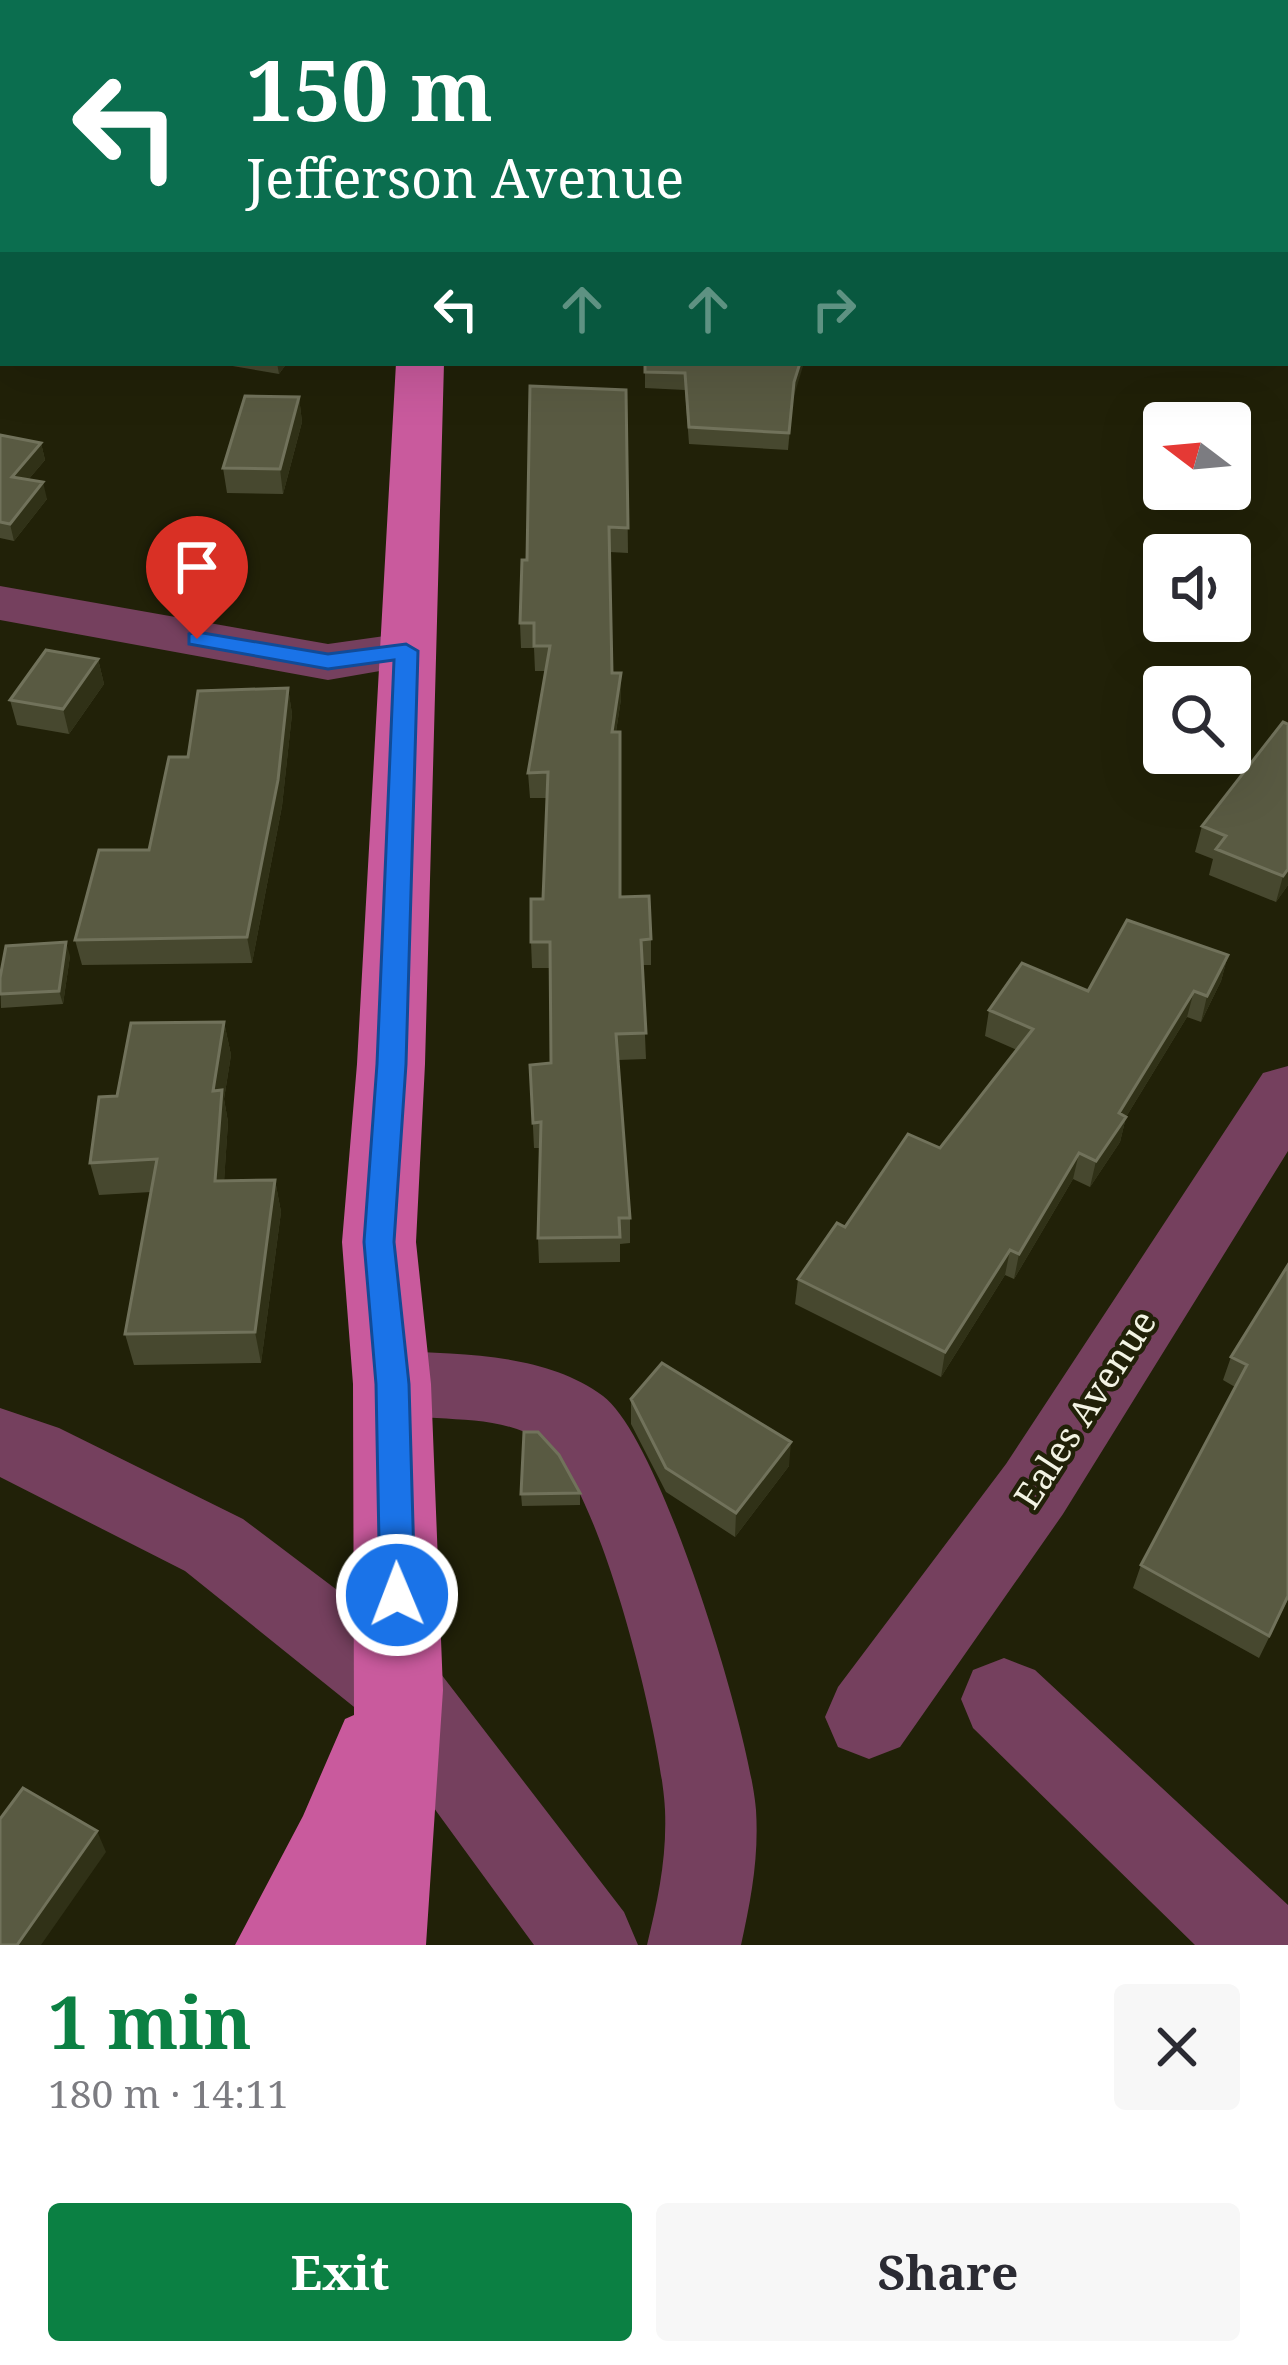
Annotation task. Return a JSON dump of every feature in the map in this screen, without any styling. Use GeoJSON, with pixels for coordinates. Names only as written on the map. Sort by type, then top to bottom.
{"type":"FeatureCollection","features":[{"type":"Feature","properties":{"kind":"main road"},"geometry":{"type":"LineString","coordinates":[[379,1945],[400,1690],[392,1384],[379,1242],[392,1064],[420,366]]}},
{"type":"Feature","properties":{"kind":"main road"},"geometry":{"type":"LineString","coordinates":[[282,1945],[335,1848],[400,1690]]}},
{"type":"Feature","properties":{"kind":"street"},"geometry":{"type":"LineString","coordinates":[[0,603],[328,662],[406,651]]}},
{"type":"Feature","properties":{"kind":"street","name":"Eales Avenue"},"geometry":{"type":"LineString","coordinates":[[868,1717],[936,1633],[1027,1499],[1288,1092]]}},
{"type":"Feature","properties":{"kind":"street"},"geometry":{"type":"LineString","coordinates":[[392,1384],[526,1399],[579,1418],[594,1439],[666,1617],[708,1778],[712,1858],[694,1945]]}},
{"type":"Feature","properties":{"kind":"street"},"geometry":{"type":"LineString","coordinates":[[0,1442],[32,1453],[214,1545],[400,1690],[591,1945]]}},
{"type":"Feature","properties":{"kind":"street"},"geometry":{"type":"LineString","coordinates":[[1004,1699],[1262,1945]]}},
{"type":"Feature","properties":{"kind":"building"},"geometry":{"type":"Polygon","coordinates":[[[645,366],[799,366],[789,433],[689,427],[685,373],[645,372],[645,366]]]}},
{"type":"Feature","properties":{"kind":"building"},"geometry":{"type":"Polygon","coordinates":[[[530,386],[626,390],[628,528],[609,527],[612,673],[621,673],[612,732],[620,732],[620,897],[649,896],[651,939],[641,940],[646,1033],[616,1034],[630,1218],[619,1218],[620,1237],[538,1238],[541,1122],[533,1123],[530,1065],[551,1063],[550,942],[531,942],[531,899],[543,899],[548,772],[528,773],[550,646],[534,646],[534,623],[520,623],[522,560],[527,560],[530,386]]]}},
{"type":"Feature","properties":{"kind":"building"},"geometry":{"type":"Polygon","coordinates":[[[245,396],[299,397],[280,469],[223,468],[245,396]]]}},
{"type":"Feature","properties":{"kind":"building"},"geometry":{"type":"Polygon","coordinates":[[[0,435],[41,443],[12,477],[43,482],[10,524],[0,522],[0,435]]]}},
{"type":"Feature","properties":{"kind":"building"},"geometry":{"type":"Polygon","coordinates":[[[46,650],[98,659],[63,709],[10,700],[46,650]]]}},
{"type":"Feature","properties":{"kind":"building"},"geometry":{"type":"Polygon","coordinates":[[[288,688],[278,780],[247,937],[75,940],[99,850],[149,850],[169,757],[188,757],[198,691],[288,688]]]}},
{"type":"Feature","properties":{"kind":"building"},"geometry":{"type":"Polygon","coordinates":[[[1283,722],[1288,724],[1288,869],[1283,876],[1216,849],[1226,836],[1202,826],[1242,774],[1251,774],[1251,763],[1283,722]]]}},
{"type":"Feature","properties":{"kind":"building"},"geometry":{"type":"Polygon","coordinates":[[[1127,920],[1228,955],[1207,996],[1194,991],[1119,1113],[1126,1117],[1096,1161],[1079,1153],[1019,1254],[1010,1250],[945,1352],[798,1279],[837,1223],[845,1227],[908,1134],[940,1148],[1033,1029],[989,1010],[1022,963],[1088,991],[1127,920]]]}},
{"type":"Feature","properties":{"kind":"building"},"geometry":{"type":"Polygon","coordinates":[[[66,942],[59,991],[0,994],[6,946],[66,942]]]}},
{"type":"Feature","properties":{"kind":"building"},"geometry":{"type":"Polygon","coordinates":[[[224,1022],[213,1091],[222,1090],[215,1181],[275,1180],[255,1332],[125,1334],[157,1159],[90,1163],[99,1097],[117,1096],[131,1023],[224,1022]]]}},
{"type":"Feature","properties":{"kind":"building"},"geometry":{"type":"Polygon","coordinates":[[[1288,1265],[1288,1596],[1269,1636],[1141,1565],[1247,1365],[1231,1357],[1288,1265]]]}},
{"type":"Feature","properties":{"kind":"building"},"geometry":{"type":"Polygon","coordinates":[[[662,1363],[791,1442],[736,1513],[666,1468],[631,1399],[662,1363]]]}},
{"type":"Feature","properties":{"kind":"building"},"geometry":{"type":"Polygon","coordinates":[[[524,1432],[538,1432],[559,1455],[580,1493],[521,1494],[524,1432]]]}},
{"type":"Feature","properties":{"kind":"building"},"geometry":{"type":"Polygon","coordinates":[[[23,1788],[97,1831],[17,1945],[0,1945],[0,1819],[23,1788]]]}},
{"type":"Feature","properties":{"kind":"route"},"geometry":{"type":"LineString","coordinates":[[197,639],[328,662],[406,651],[392,1064],[379,1242],[392,1384],[397,1595]]}}]}
